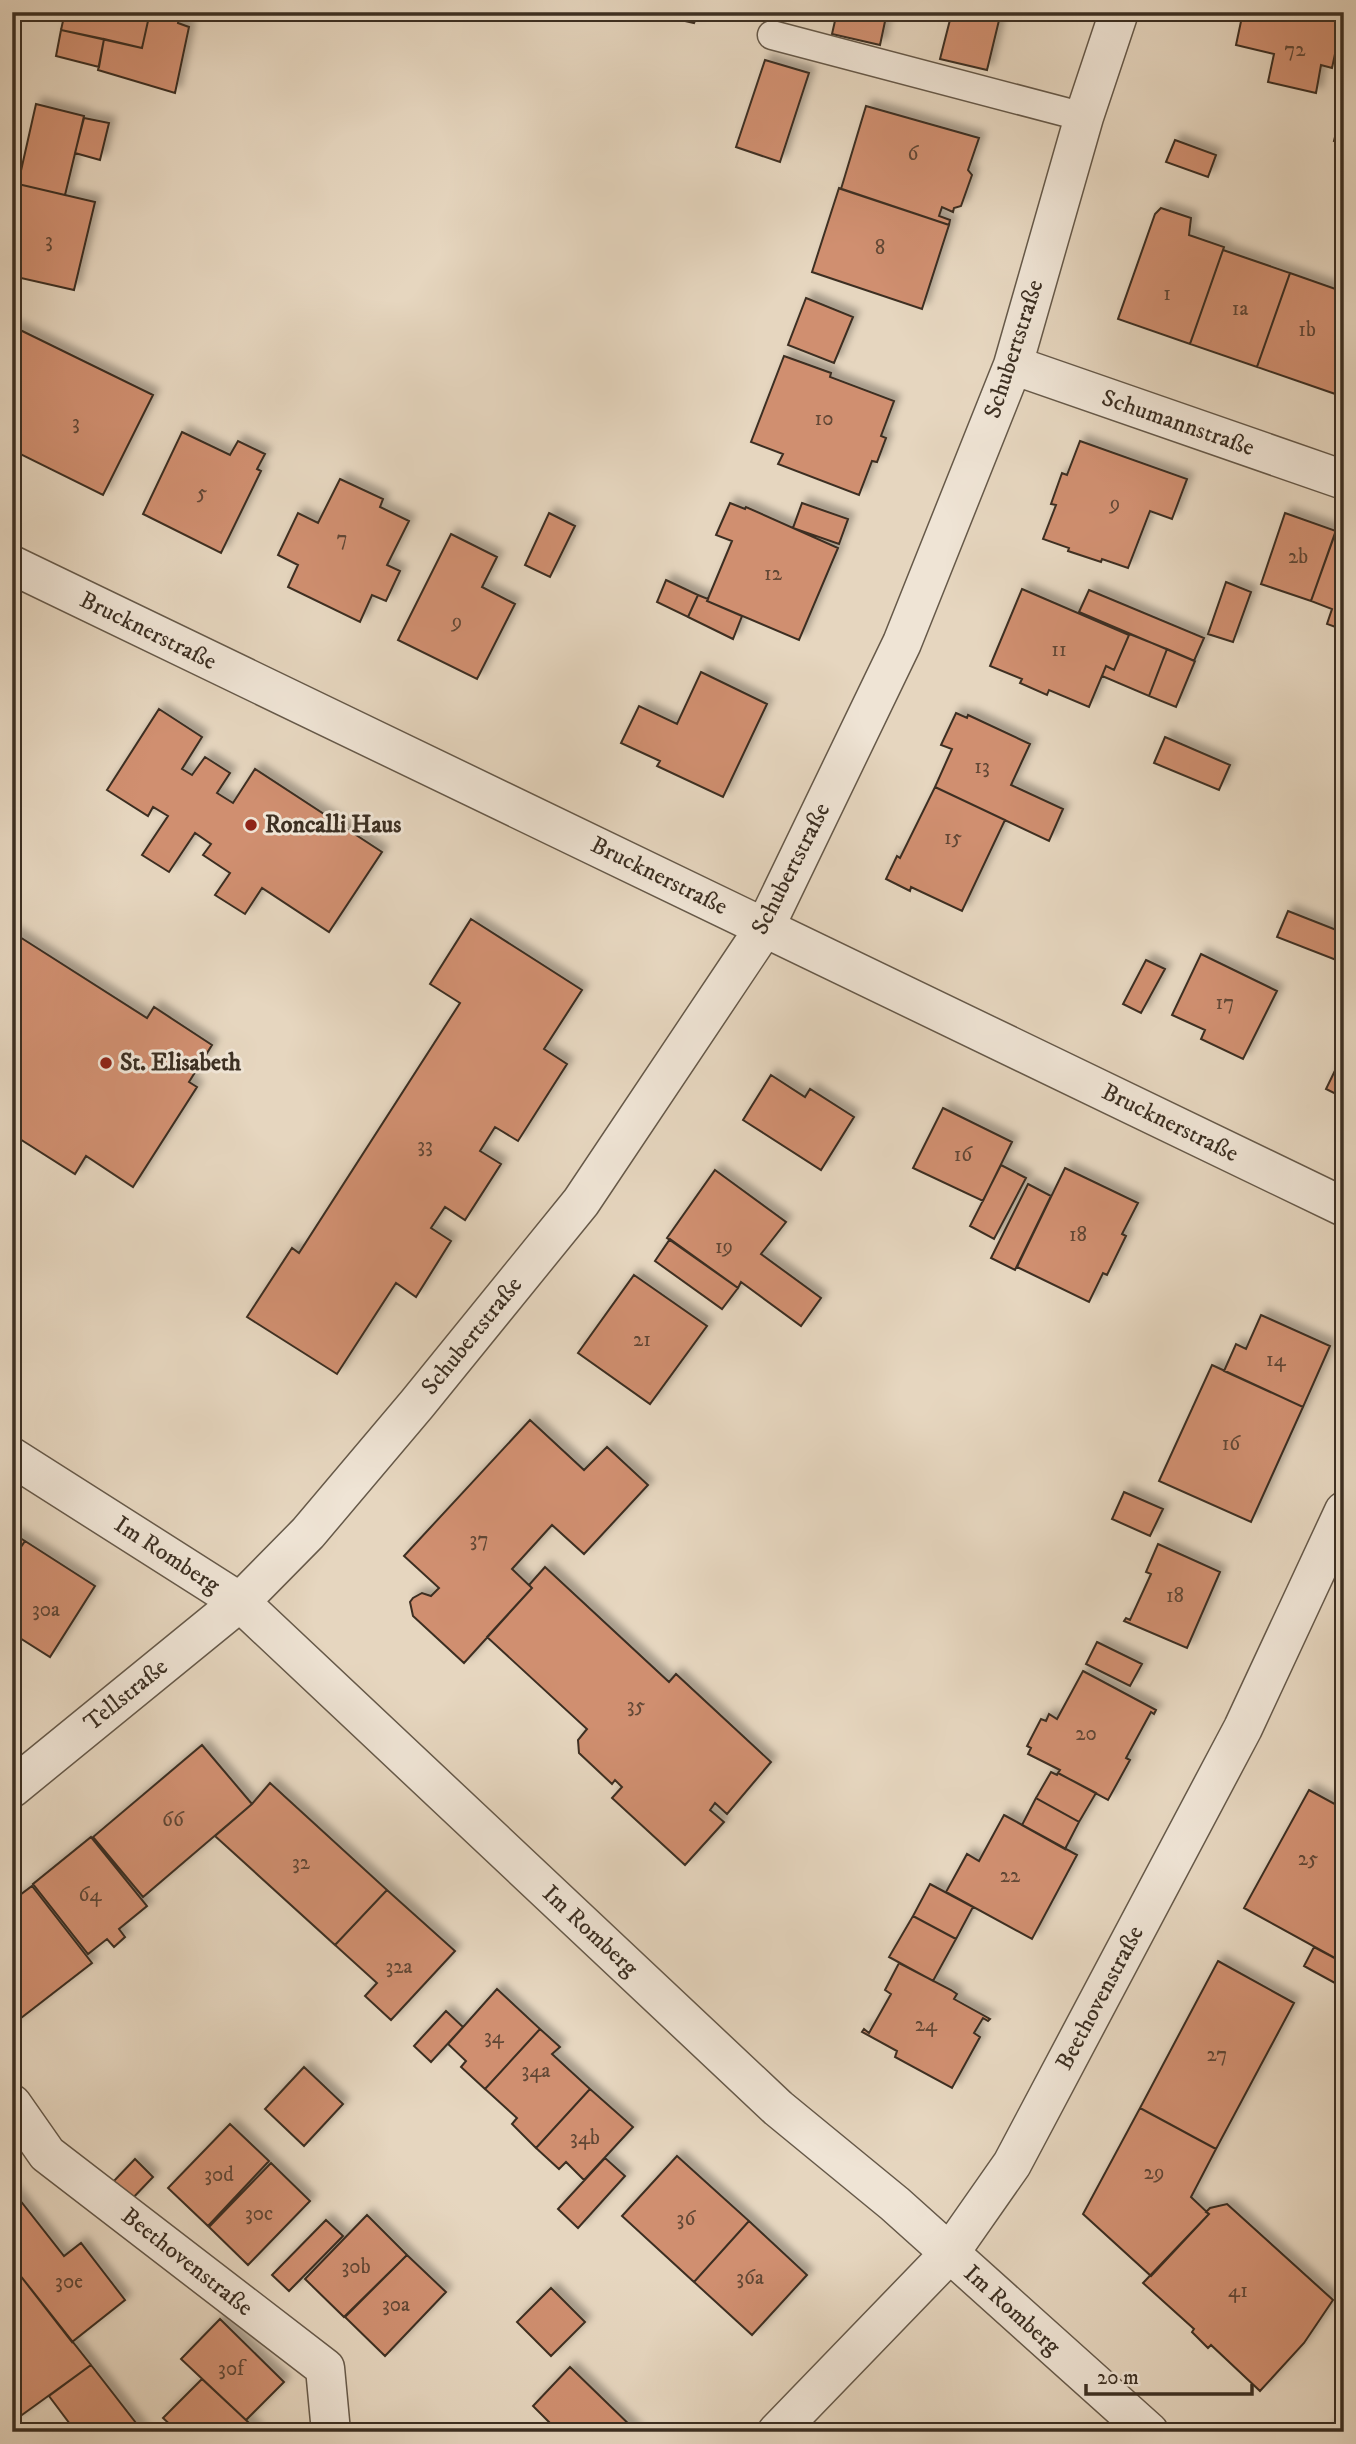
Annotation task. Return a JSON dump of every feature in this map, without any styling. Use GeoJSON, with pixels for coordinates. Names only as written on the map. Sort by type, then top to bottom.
{"type":"FeatureCollection","features":[{"type":"Feature","properties":{"kind":"street","name":"Schubertstraße"},"geometry":{"type":"LineString","coordinates":[[240,1602],[317,1524],[581,1202],[765,927],[902,643],[1013,365],[1084,117],[1119,12]]}},
{"type":"Feature","properties":{"kind":"street","name":"Schumannstraße"},"geometry":{"type":"LineString","coordinates":[[1013,365],[1344,480]]}},
{"type":"Feature","properties":{"kind":"street","name":"Brucknerstraße"},"geometry":{"type":"LineString","coordinates":[[12,565],[1344,1207]]}},
{"type":"Feature","properties":{"kind":"street","name":"Im Romberg"},"geometry":{"type":"LineString","coordinates":[[12,1457],[240,1602],[778,2108],[895,2204],[1149,2432]]}},
{"type":"Feature","properties":{"kind":"street","name":"Beethovenstraße"},"geometry":{"type":"LineString","coordinates":[[778,2432],[950,2254],[1012,2164],[1244,1728],[1344,1511]]}},
{"type":"Feature","properties":{"kind":"street","name":"Tellstraße"},"geometry":{"type":"LineString","coordinates":[[12,1788],[240,1602]]}},
{"type":"Feature","properties":{"kind":"street","name":"Beethovenstraße"},"geometry":{"type":"LineString","coordinates":[[12,2104],[47,2154],[325,2368],[331,2432]]}},
{"type":"Feature","properties":{"kind":"lane"},"geometry":{"type":"LineString","coordinates":[[772,35],[1084,117]]}},
{"type":"Feature","properties":{"kind":"building"},"geometry":{"type":"Polygon","coordinates":[[[65,12],[150,12],[142,48],[61,30],[65,12]]]}},
{"type":"Feature","properties":{"kind":"building"},"geometry":{"type":"Polygon","coordinates":[[[150,12],[180,12],[178,23],[189,27],[175,93],[98,70],[104,39],[142,48],[150,12]]]}},
{"type":"Feature","properties":{"kind":"building"},"geometry":{"type":"Polygon","coordinates":[[[646,12],[699,12],[694,23],[646,12]]]}},
{"type":"Feature","properties":{"kind":"building"},"geometry":{"type":"Polygon","coordinates":[[[837,12],[887,12],[880,45],[832,34],[837,12]]]}},
{"type":"Feature","properties":{"kind":"building"},"geometry":{"type":"Polygon","coordinates":[[[952,12],[1001,12],[987,70],[940,59],[952,12]]]}},
{"type":"Feature","properties":{"kind":"building"},"geometry":{"type":"Polygon","coordinates":[[[1243,12],[1344,12],[1332,68],[1321,65],[1316,93],[1268,82],[1274,54],[1236,45],[1243,12]]]}},
{"type":"Feature","properties":{"kind":"building"},"geometry":{"type":"Polygon","coordinates":[[[1344,15],[1344,43],[1338,42],[1344,15]]]}},
{"type":"Feature","properties":{"kind":"building"},"geometry":{"type":"Polygon","coordinates":[[[61,30],[104,39],[99,67],[56,56],[61,30]]]}},
{"type":"Feature","properties":{"kind":"building"},"geometry":{"type":"Polygon","coordinates":[[[765,60],[809,73],[780,162],[736,147],[765,60]]]}},
{"type":"Feature","properties":{"kind":"building"},"geometry":{"type":"Polygon","coordinates":[[[1344,101],[1344,143],[1334,141],[1344,101]]]}},
{"type":"Feature","properties":{"kind":"building"},"geometry":{"type":"Polygon","coordinates":[[[36,104],[84,116],[65,195],[18,184],[36,104]]]}},
{"type":"Feature","properties":{"kind":"building"},"geometry":{"type":"Polygon","coordinates":[[[866,106],[979,138],[968,170],[972,175],[961,206],[954,208],[953,212],[942,207],[939,216],[950,220],[949,225],[841,189],[866,106]]]}},
{"type":"Feature","properties":{"kind":"building"},"geometry":{"type":"Polygon","coordinates":[[[84,118],[109,123],[100,160],[75,153],[84,118]]]}},
{"type":"Feature","properties":{"kind":"building"},"geometry":{"type":"Polygon","coordinates":[[[1175,140],[1216,155],[1208,177],[1166,162],[1175,140]]]}},
{"type":"Feature","properties":{"kind":"building"},"geometry":{"type":"Polygon","coordinates":[[[18,184],[95,202],[74,290],[12,276],[12,207],[18,184]]]}},
{"type":"Feature","properties":{"kind":"building"},"geometry":{"type":"Polygon","coordinates":[[[839,188],[949,225],[922,309],[812,272],[839,188]]]}},
{"type":"Feature","properties":{"kind":"building"},"geometry":{"type":"Polygon","coordinates":[[[1161,208],[1191,218],[1189,235],[1224,247],[1190,344],[1118,319],[1155,214],[1161,208]]]}},
{"type":"Feature","properties":{"kind":"building"},"geometry":{"type":"Polygon","coordinates":[[[1223,250],[1290,273],[1257,367],[1190,344],[1223,250]]]}},
{"type":"Feature","properties":{"kind":"building"},"geometry":{"type":"Polygon","coordinates":[[[1290,273],[1344,292],[1344,397],[1257,367],[1290,273]]]}},
{"type":"Feature","properties":{"kind":"building"},"geometry":{"type":"Polygon","coordinates":[[[806,298],[853,317],[834,363],[788,345],[806,298]]]}},
{"type":"Feature","properties":{"kind":"building"},"geometry":{"type":"Polygon","coordinates":[[[12,326],[153,395],[103,495],[12,450],[12,326]]]}},
{"type":"Feature","properties":{"kind":"building"},"geometry":{"type":"Polygon","coordinates":[[[784,356],[894,401],[881,436],[886,438],[877,462],[872,461],[859,495],[778,464],[783,454],[751,442],[784,356]]]}},
{"type":"Feature","properties":{"kind":"building"},"geometry":{"type":"Polygon","coordinates":[[[182,432],[230,455],[238,441],[265,454],[257,469],[261,471],[221,553],[143,514],[182,432]]]}},
{"type":"Feature","properties":{"kind":"building"},"geometry":{"type":"Polygon","coordinates":[[[1080,441],[1187,479],[1172,519],[1150,511],[1128,568],[1068,551],[1069,548],[1043,539],[1056,505],[1051,504],[1062,473],[1067,475],[1080,441]]]}},
{"type":"Feature","properties":{"kind":"building"},"geometry":{"type":"Polygon","coordinates":[[[340,479],[383,499],[380,507],[409,521],[387,565],[400,571],[386,601],[372,595],[360,622],[288,587],[298,565],[278,555],[298,513],[318,523],[340,479]]]}},
{"type":"Feature","properties":{"kind":"building"},"geometry":{"type":"Polygon","coordinates":[[[730,503],[745,509],[746,507],[838,548],[799,640],[707,601],[732,541],[716,535],[730,503]]]}},
{"type":"Feature","properties":{"kind":"building"},"geometry":{"type":"Polygon","coordinates":[[[802,503],[848,519],[839,544],[793,528],[802,503]]]}},
{"type":"Feature","properties":{"kind":"building"},"geometry":{"type":"Polygon","coordinates":[[[549,513],[575,526],[550,577],[525,565],[549,513]]]}},
{"type":"Feature","properties":{"kind":"building"},"geometry":{"type":"Polygon","coordinates":[[[1285,513],[1336,531],[1311,601],[1261,584],[1285,513]]]}},
{"type":"Feature","properties":{"kind":"building"},"geometry":{"type":"Polygon","coordinates":[[[1340,519],[1344,520],[1344,630],[1327,624],[1332,609],[1311,601],[1340,519]]]}},
{"type":"Feature","properties":{"kind":"building"},"geometry":{"type":"Polygon","coordinates":[[[451,534],[497,557],[482,587],[515,604],[477,679],[398,640],[451,534]]]}},
{"type":"Feature","properties":{"kind":"building"},"geometry":{"type":"Polygon","coordinates":[[[666,580],[698,595],[688,617],[657,602],[666,580]]]}},
{"type":"Feature","properties":{"kind":"building"},"geometry":{"type":"Polygon","coordinates":[[[1226,582],[1251,592],[1233,642],[1208,634],[1226,582]]]}},
{"type":"Feature","properties":{"kind":"building"},"geometry":{"type":"Polygon","coordinates":[[[1022,589],[1129,635],[1114,670],[1106,666],[1089,707],[1049,690],[1047,695],[1020,683],[1022,679],[990,666],[1022,589]]]}},
{"type":"Feature","properties":{"kind":"building"},"geometry":{"type":"Polygon","coordinates":[[[1089,590],[1204,638],[1194,661],[1079,612],[1089,590]]]}},
{"type":"Feature","properties":{"kind":"building"},"geometry":{"type":"Polygon","coordinates":[[[698,595],[742,616],[733,639],[688,617],[698,595]]]}},
{"type":"Feature","properties":{"kind":"building"},"geometry":{"type":"Polygon","coordinates":[[[1127,633],[1167,649],[1149,696],[1102,676],[1106,666],[1114,670],[1129,635],[1127,633]]]}},
{"type":"Feature","properties":{"kind":"building"},"geometry":{"type":"Polygon","coordinates":[[[1167,649],[1195,661],[1176,707],[1149,696],[1167,649]]]}},
{"type":"Feature","properties":{"kind":"building"},"geometry":{"type":"Polygon","coordinates":[[[701,672],[767,704],[723,797],[657,766],[660,761],[621,743],[639,706],[677,724],[701,672]]]}},
{"type":"Feature","properties":{"kind":"building","name":"Roncalli Haus"},"geometry":{"type":"Polygon","coordinates":[[[159,709],[202,737],[182,769],[192,775],[205,757],[230,773],[217,793],[233,803],[255,769],[382,852],[329,932],[262,888],[245,914],[215,895],[230,873],[203,855],[211,844],[195,833],[169,872],[142,855],[168,816],[153,807],[148,816],[107,790],[159,709]]]}},
{"type":"Feature","properties":{"kind":"building"},"geometry":{"type":"Polygon","coordinates":[[[956,713],[967,718],[968,715],[1030,744],[1011,785],[1063,809],[1049,841],[935,787],[952,749],[941,745],[956,713]]]}},
{"type":"Feature","properties":{"kind":"building"},"geometry":{"type":"Polygon","coordinates":[[[1165,737],[1230,765],[1219,790],[1154,763],[1165,737]]]}},
{"type":"Feature","properties":{"kind":"building"},"geometry":{"type":"Polygon","coordinates":[[[935,787],[1005,820],[962,911],[911,887],[910,891],[886,879],[897,856],[900,858],[935,787]]]}},
{"type":"Feature","properties":{"kind":"building"},"geometry":{"type":"Polygon","coordinates":[[[1288,911],[1344,933],[1344,963],[1277,937],[1288,911]]]}},
{"type":"Feature","properties":{"kind":"building"},"geometry":{"type":"Polygon","coordinates":[[[471,919],[582,990],[544,1049],[567,1064],[518,1141],[495,1127],[480,1151],[501,1164],[465,1220],[445,1207],[431,1228],[451,1241],[416,1297],[396,1283],[337,1374],[247,1317],[292,1248],[299,1253],[460,1003],[430,984],[471,919]]]}},
{"type":"Feature","properties":{"kind":"building","name":"St. Elisabeth"},"geometry":{"type":"Polygon","coordinates":[[[12,932],[147,1018],[154,1007],[212,1045],[189,1082],[197,1087],[133,1187],[86,1156],[75,1174],[12,1134],[12,932]]]}},
{"type":"Feature","properties":{"kind":"building"},"geometry":{"type":"Polygon","coordinates":[[[1201,954],[1277,991],[1243,1059],[1201,1039],[1205,1030],[1172,1015],[1201,954]]]}},
{"type":"Feature","properties":{"kind":"building"},"geometry":{"type":"Polygon","coordinates":[[[1146,960],[1165,969],[1141,1013],[1123,1004],[1146,960]]]}},
{"type":"Feature","properties":{"kind":"building"},"geometry":{"type":"Polygon","coordinates":[[[1344,1052],[1344,1098],[1326,1089],[1344,1052]]]}},
{"type":"Feature","properties":{"kind":"building"},"geometry":{"type":"Polygon","coordinates":[[[771,1075],[805,1097],[810,1089],[854,1117],[821,1170],[743,1120],[771,1075]]]}},
{"type":"Feature","properties":{"kind":"building"},"geometry":{"type":"Polygon","coordinates":[[[943,1108],[1012,1142],[983,1201],[913,1168],[943,1108]]]}},
{"type":"Feature","properties":{"kind":"building"},"geometry":{"type":"Polygon","coordinates":[[[1001,1165],[1026,1178],[994,1239],[970,1226],[1001,1165]]]}},
{"type":"Feature","properties":{"kind":"building"},"geometry":{"type":"Polygon","coordinates":[[[1065,1168],[1138,1203],[1122,1234],[1126,1236],[1107,1275],[1103,1273],[1089,1302],[1017,1267],[1065,1168]]]}},
{"type":"Feature","properties":{"kind":"building"},"geometry":{"type":"Polygon","coordinates":[[[715,1170],[786,1222],[761,1254],[821,1298],[801,1326],[741,1282],[738,1288],[667,1238],[715,1170]]]}},
{"type":"Feature","properties":{"kind":"building"},"geometry":{"type":"Polygon","coordinates":[[[1028,1184],[1051,1196],[1015,1270],[991,1258],[1028,1184]]]}},
{"type":"Feature","properties":{"kind":"building"},"geometry":{"type":"Polygon","coordinates":[[[670,1239],[738,1288],[722,1309],[655,1261],[670,1239]]]}},
{"type":"Feature","properties":{"kind":"building"},"geometry":{"type":"Polygon","coordinates":[[[634,1275],[707,1326],[650,1404],[578,1353],[634,1275]]]}},
{"type":"Feature","properties":{"kind":"building"},"geometry":{"type":"Polygon","coordinates":[[[1261,1315],[1330,1346],[1303,1407],[1224,1371],[1236,1344],[1246,1349],[1261,1315]]]}},
{"type":"Feature","properties":{"kind":"building"},"geometry":{"type":"Polygon","coordinates":[[[1212,1365],[1303,1407],[1251,1522],[1159,1481],[1212,1365]]]}},
{"type":"Feature","properties":{"kind":"building"},"geometry":{"type":"Polygon","coordinates":[[[530,1420],[584,1470],[607,1447],[648,1485],[584,1554],[552,1525],[512,1569],[532,1588],[464,1663],[413,1616],[410,1602],[413,1598],[422,1593],[431,1596],[439,1588],[404,1556],[530,1420]]]}},
{"type":"Feature","properties":{"kind":"building"},"geometry":{"type":"Polygon","coordinates":[[[1124,1492],[1163,1509],[1150,1536],[1112,1519],[1124,1492]]]}},
{"type":"Feature","properties":{"kind":"building"},"geometry":{"type":"Polygon","coordinates":[[[12,1533],[25,1541],[12,1560],[12,1533]]]}},
{"type":"Feature","properties":{"kind":"building"},"geometry":{"type":"Polygon","coordinates":[[[25,1541],[95,1586],[50,1657],[12,1633],[12,1560],[25,1541]]]}},
{"type":"Feature","properties":{"kind":"building"},"geometry":{"type":"Polygon","coordinates":[[[1158,1544],[1220,1572],[1187,1648],[1124,1621],[1126,1618],[1130,1620],[1151,1574],[1146,1572],[1158,1544]]]}},
{"type":"Feature","properties":{"kind":"building"},"geometry":{"type":"Polygon","coordinates":[[[545,1567],[669,1682],[676,1674],[771,1762],[727,1814],[715,1803],[710,1810],[724,1822],[685,1865],[612,1798],[622,1787],[615,1780],[612,1784],[579,1753],[578,1740],[587,1729],[487,1637],[532,1588],[529,1585],[545,1567]]]}},
{"type":"Feature","properties":{"kind":"building"},"geometry":{"type":"Polygon","coordinates":[[[1097,1642],[1142,1664],[1130,1686],[1086,1664],[1097,1642]]]}},
{"type":"Feature","properties":{"kind":"building"},"geometry":{"type":"Polygon","coordinates":[[[1083,1671],[1156,1710],[1154,1714],[1151,1712],[1126,1758],[1130,1760],[1108,1800],[1028,1754],[1031,1748],[1027,1746],[1041,1719],[1046,1721],[1049,1714],[1057,1719],[1083,1671]]]}},
{"type":"Feature","properties":{"kind":"building"},"geometry":{"type":"Polygon","coordinates":[[[1344,1732],[1344,1752],[1336,1748],[1344,1732]]]}},
{"type":"Feature","properties":{"kind":"building"},"geometry":{"type":"Polygon","coordinates":[[[202,1745],[252,1804],[143,1897],[93,1837],[202,1745]]]}},
{"type":"Feature","properties":{"kind":"building"},"geometry":{"type":"Polygon","coordinates":[[[1051,1772],[1096,1793],[1079,1822],[1036,1798],[1051,1772]]]}},
{"type":"Feature","properties":{"kind":"building"},"geometry":{"type":"Polygon","coordinates":[[[270,1783],[387,1890],[335,1945],[215,1836],[252,1804],[270,1783]]]}},
{"type":"Feature","properties":{"kind":"building"},"geometry":{"type":"Polygon","coordinates":[[[1309,1790],[1344,1809],[1344,1963],[1244,1908],[1309,1790]]]}},
{"type":"Feature","properties":{"kind":"building"},"geometry":{"type":"Polygon","coordinates":[[[1036,1798],[1079,1822],[1065,1849],[1022,1825],[1036,1798]]]}},
{"type":"Feature","properties":{"kind":"building"},"geometry":{"type":"Polygon","coordinates":[[[1004,1815],[1077,1855],[1032,1939],[946,1892],[967,1854],[979,1861],[1004,1815]]]}},
{"type":"Feature","properties":{"kind":"building"},"geometry":{"type":"Polygon","coordinates":[[[91,1837],[147,1906],[119,1929],[125,1937],[114,1947],[107,1939],[88,1954],[33,1884],[91,1837]]]}},
{"type":"Feature","properties":{"kind":"building"},"geometry":{"type":"Polygon","coordinates":[[[930,1884],[973,1907],[956,1939],[913,1916],[930,1884]]]}},
{"type":"Feature","properties":{"kind":"building"},"geometry":{"type":"Polygon","coordinates":[[[32,1886],[92,1963],[12,2025],[12,1901],[32,1886]]]}},
{"type":"Feature","properties":{"kind":"building"},"geometry":{"type":"Polygon","coordinates":[[[387,1890],[455,1951],[391,2020],[365,1996],[377,1983],[335,1945],[387,1890]]]}},
{"type":"Feature","properties":{"kind":"building"},"geometry":{"type":"Polygon","coordinates":[[[913,1916],[956,1939],[933,1981],[889,1957],[913,1916]]]}},
{"type":"Feature","properties":{"kind":"building"},"geometry":{"type":"Polygon","coordinates":[[[1314,1947],[1344,1963],[1344,1988],[1304,1966],[1314,1947]]]}},
{"type":"Feature","properties":{"kind":"building"},"geometry":{"type":"Polygon","coordinates":[[[1218,1961],[1294,2003],[1216,2149],[1140,2108],[1218,1961]]]}},
{"type":"Feature","properties":{"kind":"building"},"geometry":{"type":"Polygon","coordinates":[[[899,1963],[951,1990],[957,1994],[954,1999],[990,2019],[988,2021],[983,2018],[974,2033],[980,2037],[952,2088],[895,2057],[897,2051],[862,2032],[864,2029],[869,2033],[891,1994],[885,1990],[899,1963]]]}},
{"type":"Feature","properties":{"kind":"building"},"geometry":{"type":"Polygon","coordinates":[[[497,1989],[540,2029],[485,2089],[461,2067],[466,2061],[448,2044],[497,1989]]]}},
{"type":"Feature","properties":{"kind":"building"},"geometry":{"type":"Polygon","coordinates":[[[446,2011],[463,2027],[431,2062],[414,2046],[446,2011]]]}},
{"type":"Feature","properties":{"kind":"building"},"geometry":{"type":"Polygon","coordinates":[[[540,2029],[560,2047],[552,2054],[590,2089],[536,2148],[512,2124],[517,2118],[485,2089],[540,2029]]]}},
{"type":"Feature","properties":{"kind":"building"},"geometry":{"type":"Polygon","coordinates":[[[304,2067],[343,2104],[304,2146],[265,2109],[304,2067]]]}},
{"type":"Feature","properties":{"kind":"building"},"geometry":{"type":"Polygon","coordinates":[[[590,2089],[633,2127],[584,2180],[566,2162],[559,2169],[536,2148],[590,2089]]]}},
{"type":"Feature","properties":{"kind":"building"},"geometry":{"type":"Polygon","coordinates":[[[1140,2108],[1216,2149],[1191,2197],[1209,2214],[1151,2276],[1083,2214],[1140,2108]]]}},
{"type":"Feature","properties":{"kind":"building"},"geometry":{"type":"Polygon","coordinates":[[[230,2124],[269,2161],[208,2226],[168,2188],[230,2124]]]}},
{"type":"Feature","properties":{"kind":"building"},"geometry":{"type":"Polygon","coordinates":[[[677,2156],[749,2221],[694,2282],[622,2216],[677,2156]]]}},
{"type":"Feature","properties":{"kind":"building"},"geometry":{"type":"Polygon","coordinates":[[[605,2158],[625,2176],[578,2228],[558,2209],[605,2158]]]}},
{"type":"Feature","properties":{"kind":"building"},"geometry":{"type":"Polygon","coordinates":[[[135,2159],[153,2177],[130,2201],[112,2183],[135,2159]]]}},
{"type":"Feature","properties":{"kind":"building"},"geometry":{"type":"Polygon","coordinates":[[[271,2163],[310,2201],[248,2265],[209,2227],[271,2163]]]}},
{"type":"Feature","properties":{"kind":"building"},"geometry":{"type":"Polygon","coordinates":[[[12,2190],[64,2256],[81,2243],[125,2300],[72,2342],[12,2265],[12,2190]]]}},
{"type":"Feature","properties":{"kind":"building"},"geometry":{"type":"Polygon","coordinates":[[[1227,2204],[1333,2300],[1304,2343],[1260,2391],[1211,2345],[1208,2348],[1192,2332],[1194,2329],[1143,2283],[1209,2214],[1206,2212],[1210,2208],[1227,2204]]]}},
{"type":"Feature","properties":{"kind":"building"},"geometry":{"type":"Polygon","coordinates":[[[367,2215],[407,2255],[344,2317],[305,2279],[367,2215]]]}},
{"type":"Feature","properties":{"kind":"building"},"geometry":{"type":"Polygon","coordinates":[[[326,2220],[343,2236],[289,2291],[272,2275],[326,2220]]]}},
{"type":"Feature","properties":{"kind":"building"},"geometry":{"type":"Polygon","coordinates":[[[749,2221],[807,2275],[752,2335],[694,2282],[749,2221]]]}},
{"type":"Feature","properties":{"kind":"building"},"geometry":{"type":"Polygon","coordinates":[[[407,2255],[446,2292],[385,2356],[345,2317],[407,2255]]]}},
{"type":"Feature","properties":{"kind":"building"},"geometry":{"type":"Polygon","coordinates":[[[12,2265],[91,2365],[15,2420],[12,2417],[12,2265]]]}},
{"type":"Feature","properties":{"kind":"building"},"geometry":{"type":"Polygon","coordinates":[[[551,2288],[585,2322],[551,2356],[517,2322],[551,2288]]]}},
{"type":"Feature","properties":{"kind":"building"},"geometry":{"type":"Polygon","coordinates":[[[220,2319],[284,2382],[246,2420],[181,2359],[220,2319]]]}},
{"type":"Feature","properties":{"kind":"building"},"geometry":{"type":"Polygon","coordinates":[[[91,2365],[143,2432],[76,2432],[49,2396],[91,2365]]]}},
{"type":"Feature","properties":{"kind":"building"},"geometry":{"type":"Polygon","coordinates":[[[570,2367],[637,2432],[541,2432],[550,2423],[533,2406],[570,2367]]]}},
{"type":"Feature","properties":{"kind":"building"},"geometry":{"type":"Polygon","coordinates":[[[202,2379],[258,2432],[178,2432],[163,2418],[202,2379]]]}},
{"type":"Feature","properties":{"kind":"building"},"geometry":{"type":"Polygon","coordinates":[[[1344,2414],[1344,2432],[1328,2432],[1344,2414]]]}},
{"type":"Feature","properties":{"kind":"place","name":"Roncalli Haus"},"geometry":{"type":"Point","coordinates":[251,825]}},
{"type":"Feature","properties":{"kind":"place","name":"St. Elisabeth"},"geometry":{"type":"Point","coordinates":[106,1063]}}]}
